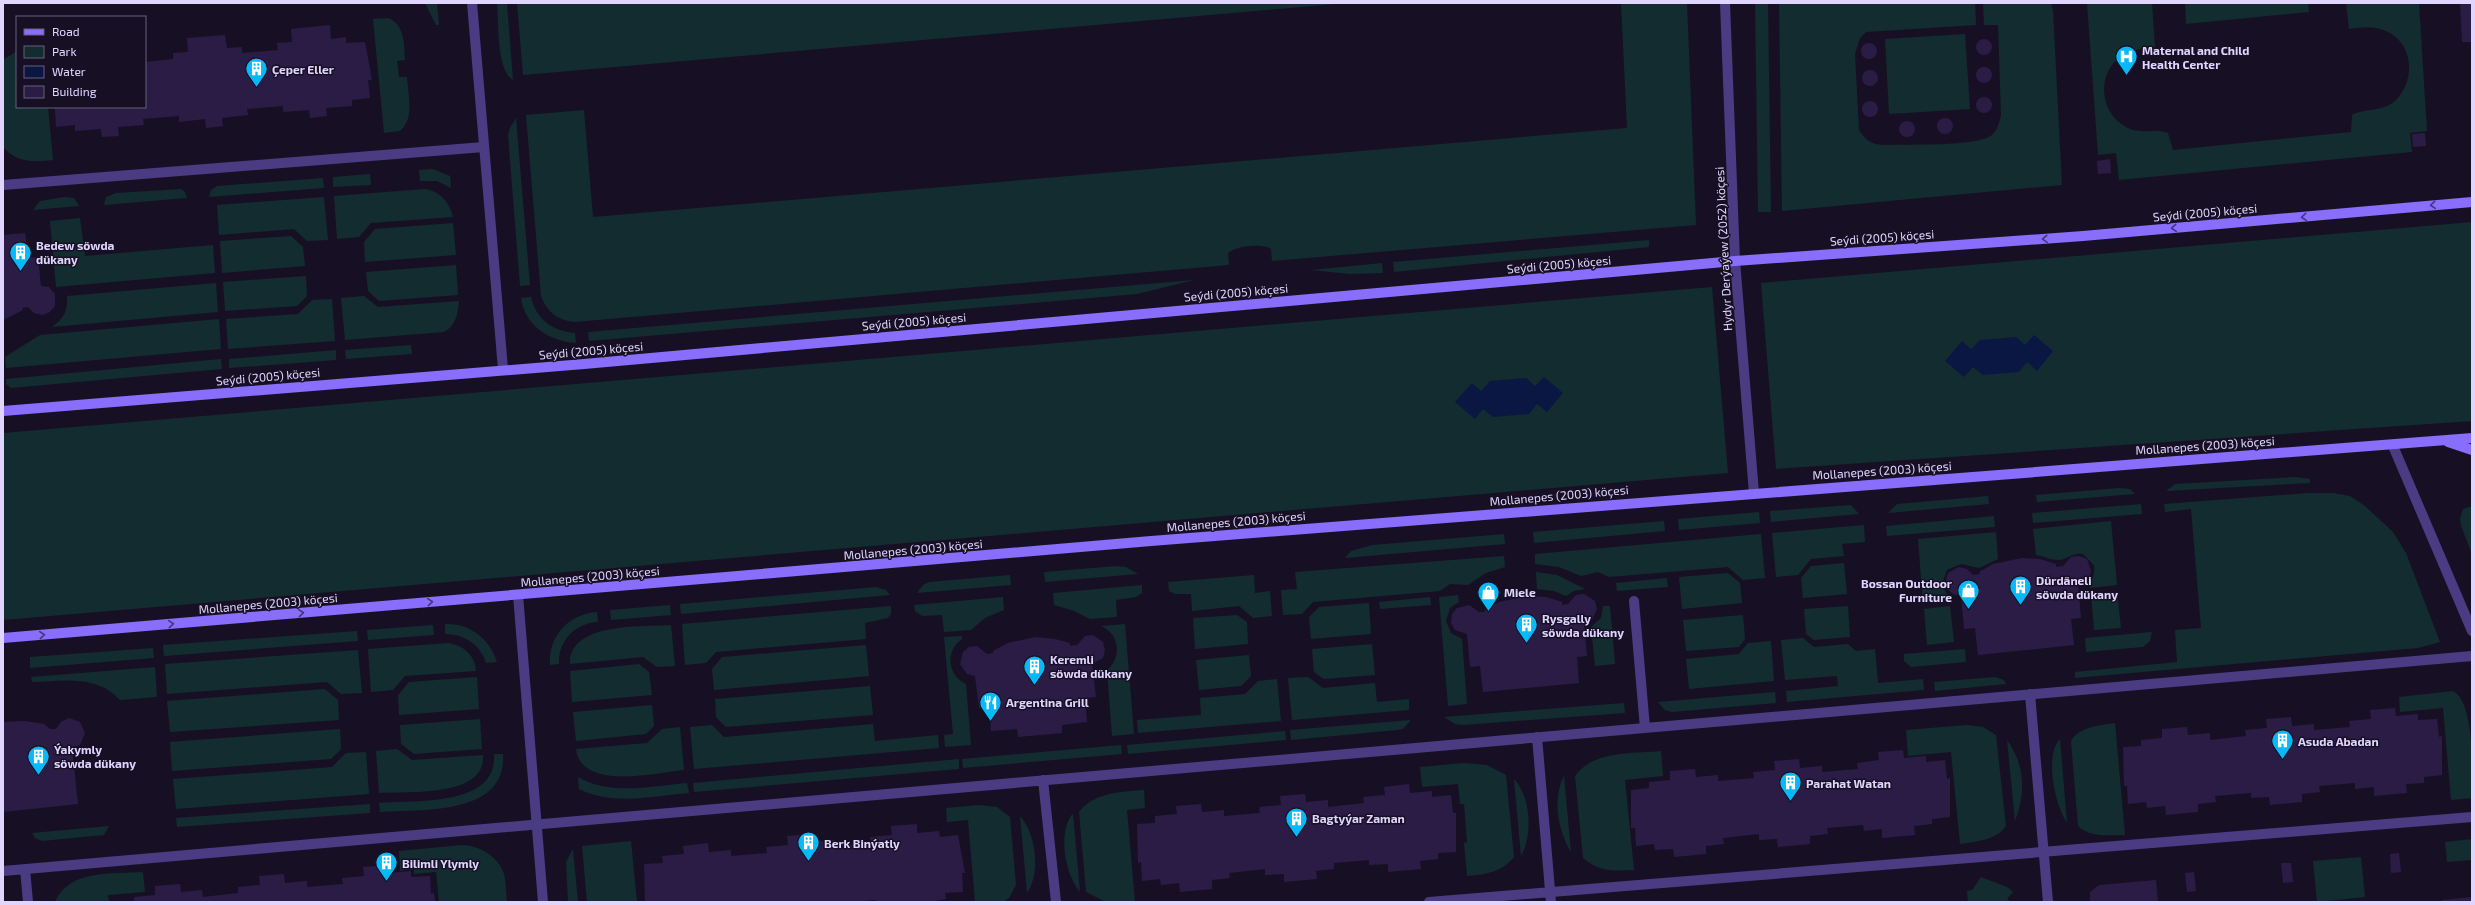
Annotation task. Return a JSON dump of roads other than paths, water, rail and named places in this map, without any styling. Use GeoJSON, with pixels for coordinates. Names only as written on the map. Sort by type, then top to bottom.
{"type":"FeatureCollection","features":[{"type":"Feature","properties":{"kind":"street"},"geometry":{"type":"LineString","coordinates":[[472,3],[503,369]]}},
{"type":"Feature","properties":{"kind":"street","name":"Hydyr Derýaýew (2052) köçesi"},"geometry":{"type":"LineString","coordinates":[[1726,3],[1735,261],[1754,493]]}},
{"type":"Feature","properties":{"kind":"street"},"geometry":{"type":"LineString","coordinates":[[3,185],[484,147]]}},
{"type":"Feature","properties":{"kind":"street","name":"Seýdi (2005) köçesi"},"geometry":{"type":"LineString","coordinates":[[3,411],[503,369],[1735,261],[2083,236],[2472,202]]}},
{"type":"Feature","properties":{"kind":"street","name":"Mollanepes (2003) köçesi"},"geometry":{"type":"LineString","coordinates":[[3,638],[1754,493],[2392,446],[2472,438]]}},
{"type":"Feature","properties":{"kind":"street"},"geometry":{"type":"LineString","coordinates":[[2442,440],[2472,450]]}},
{"type":"Feature","properties":{"kind":"street"},"geometry":{"type":"LineString","coordinates":[[2392,446],[2472,631]]}},
{"type":"Feature","properties":{"kind":"street"},"geometry":{"type":"LineString","coordinates":[[518,595],[543,902]]}},
{"type":"Feature","properties":{"kind":"street"},"geometry":{"type":"LineString","coordinates":[[1634,602],[1645,728]]}},
{"type":"Feature","properties":{"kind":"street"},"geometry":{"type":"LineString","coordinates":[[3,871],[2472,656]]}},
{"type":"Feature","properties":{"kind":"street"},"geometry":{"type":"LineString","coordinates":[[2030,694],[2048,902]]}},
{"type":"Feature","properties":{"kind":"street"},"geometry":{"type":"LineString","coordinates":[[1537,737],[1550,897]]}},
{"type":"Feature","properties":{"kind":"street"},"geometry":{"type":"LineString","coordinates":[[1043,780],[1056,902]]}},
{"type":"Feature","properties":{"kind":"street"},"geometry":{"type":"LineString","coordinates":[[1429,902],[1550,897],[2044,852],[2472,817]]}},
{"type":"Feature","properties":{"kind":"street"},"geometry":{"type":"LineString","coordinates":[[25,869],[28,902]]}},
{"type":"Feature","properties":{"kind":"water"},"geometry":{"type":"Polygon","coordinates":[[[2034,335],[2053,351],[2037,371],[2027,362],[2019,372],[1983,375],[1973,367],[1964,377],[1945,361],[1962,341],[1971,349],[1980,340],[2016,337],[2025,345],[2034,335]]]}},
{"type":"Feature","properties":{"kind":"water"},"geometry":{"type":"Polygon","coordinates":[[[1544,377],[1563,393],[1547,412],[1537,404],[1529,414],[1493,417],[1483,409],[1475,419],[1455,402],[1472,383],[1481,391],[1490,381],[1526,378],[1535,386],[1544,377]]]}},
{"type":"Feature","properties":{"kind":"place","name":"Maternal and Child Health Center"},"geometry":{"type":"Point","coordinates":[2126,76]}},
{"type":"Feature","properties":{"kind":"place","name":"Çeper Eller"},"geometry":{"type":"Point","coordinates":[257,88]}},
{"type":"Feature","properties":{"kind":"place","name":"Bedew söwda dükany"},"geometry":{"type":"Point","coordinates":[21,272]}},
{"type":"Feature","properties":{"kind":"place","name":"Dürdäneli söwda dükany"},"geometry":{"type":"Point","coordinates":[2021,606]}},
{"type":"Feature","properties":{"kind":"place","name":"Bossan Outdoor Furniture"},"geometry":{"type":"Point","coordinates":[1968,610]}},
{"type":"Feature","properties":{"kind":"place","name":"Miele"},"geometry":{"type":"Point","coordinates":[1488,612]}},
{"type":"Feature","properties":{"kind":"place","name":"Rysgally söwda dükany"},"geometry":{"type":"Point","coordinates":[1527,644]}},
{"type":"Feature","properties":{"kind":"place","name":"Keremli söwda dükany"},"geometry":{"type":"Point","coordinates":[1035,686]}},
{"type":"Feature","properties":{"kind":"place","name":"Argentina Grill"},"geometry":{"type":"Point","coordinates":[990,722]}},
{"type":"Feature","properties":{"kind":"place","name":"Asuda Abadan"},"geometry":{"type":"Point","coordinates":[2283,760]}},
{"type":"Feature","properties":{"kind":"place","name":"Ýakymly söwda dükany"},"geometry":{"type":"Point","coordinates":[39,776]}},
{"type":"Feature","properties":{"kind":"place","name":"Parahat Watan"},"geometry":{"type":"Point","coordinates":[1791,802]}},
{"type":"Feature","properties":{"kind":"place","name":"Bagtyýar Zaman"},"geometry":{"type":"Point","coordinates":[1297,838]}},
{"type":"Feature","properties":{"kind":"place","name":"Berk Binýatly"},"geometry":{"type":"Point","coordinates":[809,862]}},
{"type":"Feature","properties":{"kind":"place","name":"Bilimli Ylymly"},"geometry":{"type":"Point","coordinates":[386,882]}}]}
